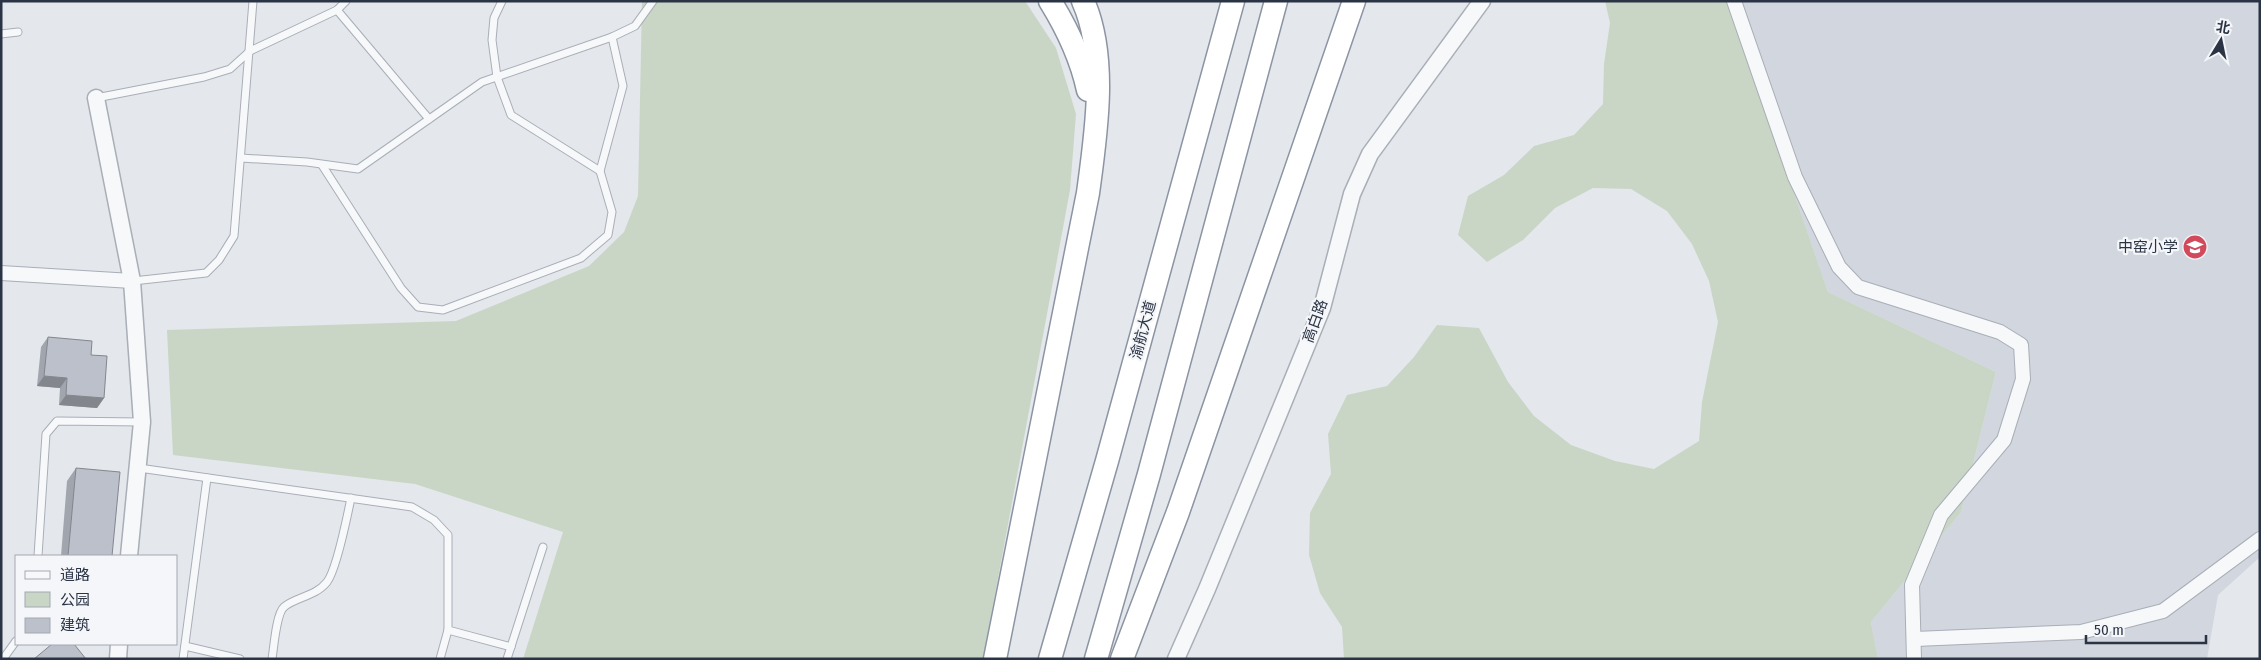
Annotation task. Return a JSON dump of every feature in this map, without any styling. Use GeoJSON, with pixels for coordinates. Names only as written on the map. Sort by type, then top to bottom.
{"type":"FeatureCollection","features":[{"type":"Feature","properties":{"kind":"highway"},"geometry":{"type":"LineString","coordinates":[[1050,1],[1067,29],[1082,67],[1096,128]]}},
{"type":"Feature","properties":{"kind":"highway"},"geometry":{"type":"LineString","coordinates":[[995,659],[1088,192],[1096,128],[1097,64],[1090,17],[1083,1]]}},
{"type":"Feature","properties":{"kind":"highway","name":"渝航大道"},"geometry":{"type":"LineString","coordinates":[[1050,659],[1107,460],[1233,1]]}},
{"type":"Feature","properties":{"kind":"highway"},"geometry":{"type":"LineString","coordinates":[[1096,659],[1149,474],[1276,1]]}},
{"type":"Feature","properties":{"kind":"highway"},"geometry":{"type":"LineString","coordinates":[[1122,659],[1178,512],[1354,1]]}},
{"type":"Feature","properties":{"kind":"street","name":"高白路"},"geometry":{"type":"LineString","coordinates":[[1176,659],[1322,308],[1352,194],[1370,154],[1482,1]]}},
{"type":"Feature","properties":{"kind":"street"},"geometry":{"type":"LineString","coordinates":[[1734,1],[1795,177],[1839,267],[1858,287],[2000,332],[2021,345],[2022,379],[2004,440],[1941,515],[1912,585],[1915,639],[1914,659]]}},
{"type":"Feature","properties":{"kind":"street"},"geometry":{"type":"LineString","coordinates":[[96,98],[132,281],[142,422],[129,555]]}},
{"type":"Feature","properties":{"kind":"street"},"geometry":{"type":"LineString","coordinates":[[1,273],[132,281]]}},
{"type":"Feature","properties":{"kind":"street"},"geometry":{"type":"LineString","coordinates":[[1915,639],[2081,632],[2163,611],[2260,539]]}},
{"type":"Feature","properties":{"kind":"street"},"geometry":{"type":"LineString","coordinates":[[118,659],[120,645]]}},
{"type":"Feature","properties":{"kind":"lane"},"geometry":{"type":"LineString","coordinates":[[132,281],[206,273],[219,260],[234,236],[253,1]]}},
{"type":"Feature","properties":{"kind":"lane"},"geometry":{"type":"LineString","coordinates":[[96,98],[230,69],[250,51],[338,10],[346,1]]}},
{"type":"Feature","properties":{"kind":"lane"},"geometry":{"type":"LineString","coordinates":[[502,1],[494,18],[492,40],[496,77],[511,115],[600,171]]}},
{"type":"Feature","properties":{"kind":"lane"},"geometry":{"type":"LineString","coordinates":[[240,158],[358,169],[482,82],[612,37],[635,26],[653,1]]}},
{"type":"Feature","properties":{"kind":"lane"},"geometry":{"type":"LineString","coordinates":[[338,10],[429,119]]}},
{"type":"Feature","properties":{"kind":"lane"},"geometry":{"type":"LineString","coordinates":[[1,34],[18,32]]}},
{"type":"Feature","properties":{"kind":"lane"},"geometry":{"type":"LineString","coordinates":[[322,165],[401,288],[418,307],[444,310],[582,258],[608,235],[612,212],[600,171],[623,86],[612,37]]}},
{"type":"Feature","properties":{"kind":"lane"},"geometry":{"type":"LineString","coordinates":[[38,555],[46,434],[57,421],[142,422]]}},
{"type":"Feature","properties":{"kind":"lane"},"geometry":{"type":"LineString","coordinates":[[139,468],[412,507],[434,520],[448,535],[448,630],[440,659]]}},
{"type":"Feature","properties":{"kind":"lane"},"geometry":{"type":"LineString","coordinates":[[183,659],[207,478]]}},
{"type":"Feature","properties":{"kind":"lane"},"geometry":{"type":"LineString","coordinates":[[272,659],[279,616],[284,607],[312,594],[327,582],[339,551],[351,498]]}},
{"type":"Feature","properties":{"kind":"lane"},"geometry":{"type":"LineString","coordinates":[[507,659],[544,547]]}},
{"type":"Feature","properties":{"kind":"lane"},"geometry":{"type":"LineString","coordinates":[[448,630],[511,647]]}},
{"type":"Feature","properties":{"kind":"lane"},"geometry":{"type":"LineString","coordinates":[[3,659],[15,642]]}},
{"type":"Feature","properties":{"kind":"lane"},"geometry":{"type":"LineString","coordinates":[[185,646],[240,659]]}},
{"type":"Feature","properties":{"kind":"shaded area"},"geometry":{"type":"Polygon","coordinates":[[[1728,1],[2260,1],[2260,557],[2218,595],[2207,659],[1878,659],[1871,622],[1961,512],[1996,372],[1828,292],[1728,1]]]}},
{"type":"Feature","properties":{"kind":"green space"},"geometry":{"type":"Polygon","coordinates":[[[642,1],[1025,1],[1056,48],[1076,114],[1070,190],[983,659],[523,659],[563,532],[415,484],[173,455],[167,330],[456,321],[589,266],[624,232],[638,196],[642,1]]]}},
{"type":"Feature","properties":{"kind":"green space"},"geometry":{"type":"Polygon","coordinates":[[[1605,1],[1728,1],[1828,292],[1996,372],[1961,512],[1871,622],[1878,659],[1344,659],[1342,627],[1320,593],[1309,555],[1310,513],[1331,474],[1328,434],[1347,395],[1387,386],[1414,357],[1437,325],[1479,328],[1508,382],[1534,416],[1571,445],[1615,461],[1654,469],[1699,441],[1702,402],[1718,322],[1709,281],[1692,244],[1667,211],[1631,189],[1593,188],[1555,208],[1523,240],[1487,262],[1458,235],[1468,196],[1504,175],[1534,146],[1574,135],[1603,104],[1604,64],[1610,23],[1605,1]]]}},
{"type":"Feature","properties":{"kind":"building"},"geometry":{"type":"Polygon","coordinates":[[[48,337],[92,341],[91,355],[107,356],[104,398],[66,395],[67,378],[44,376],[48,337]]]}},
{"type":"Feature","properties":{"kind":"building"},"geometry":{"type":"Polygon","coordinates":[[[76,468],[120,472],[112,555],[68,555],[76,468]]]}},
{"type":"Feature","properties":{"kind":"building"},"geometry":{"type":"Polygon","coordinates":[[[51,645],[75,645],[86,659],[34,659],[51,645]]]}},
{"type":"Feature","properties":{"kind":"place","name":"中窑小学"},"geometry":{"type":"Point","coordinates":[2195,247]}}]}
